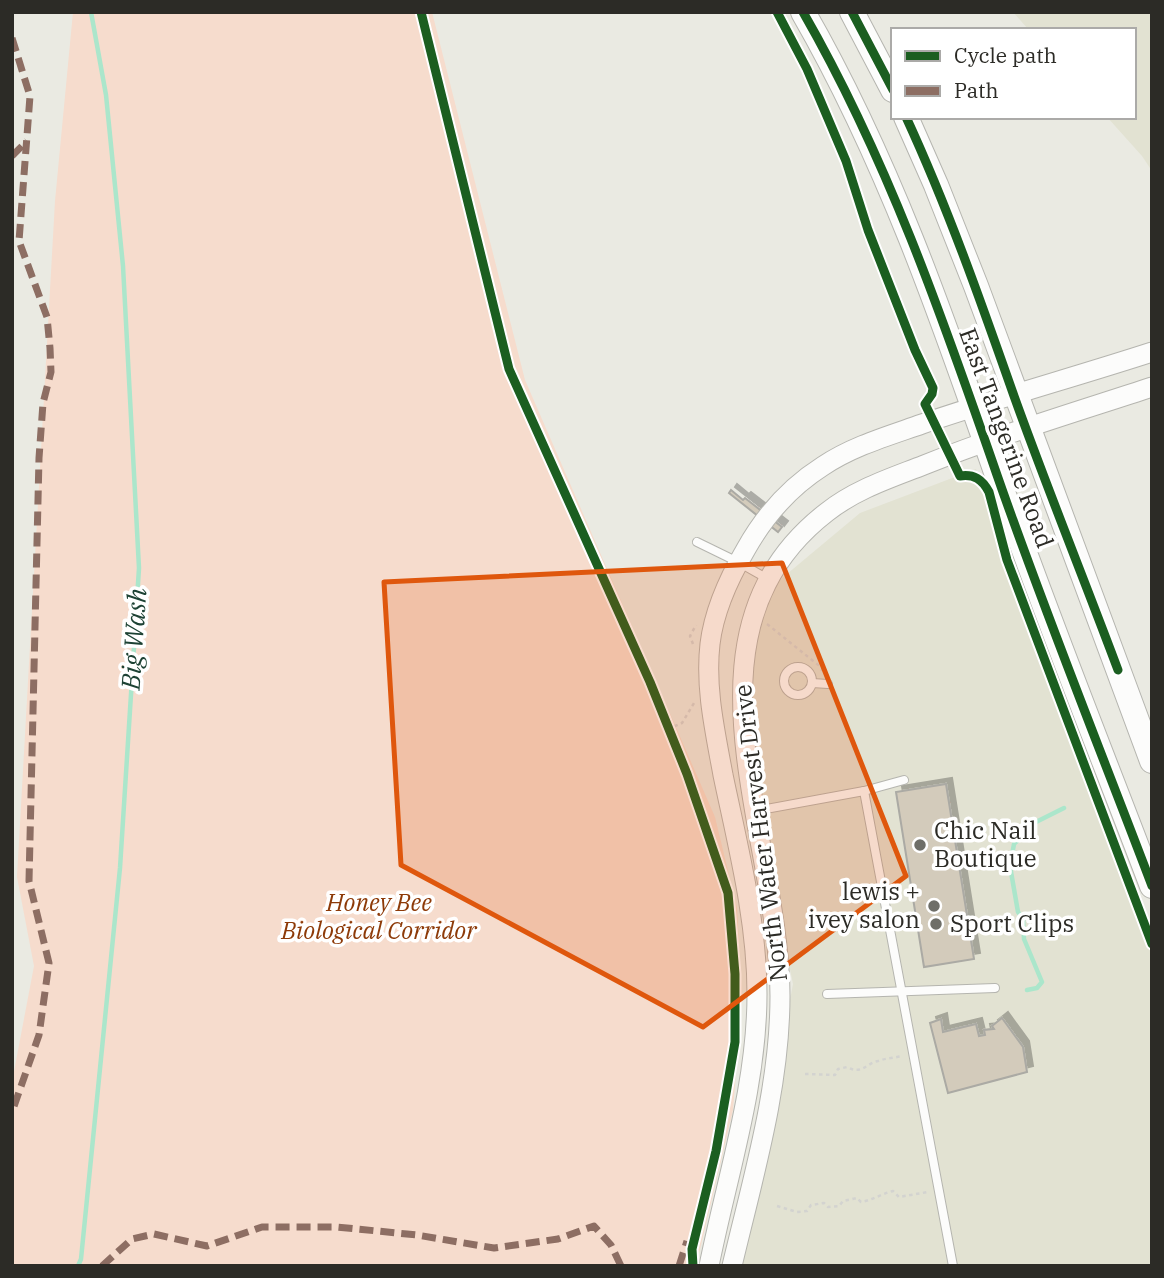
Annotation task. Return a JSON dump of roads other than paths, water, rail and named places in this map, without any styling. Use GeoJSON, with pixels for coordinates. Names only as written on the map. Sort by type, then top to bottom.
{"type":"FeatureCollection","features":[{"type":"Feature","properties":{"kind":"main road","name":"East Tangerine Road"},"geometry":{"type":"LineString","coordinates":[[803,12],[879,160],[934,297],[1152,886]]}},
{"type":"Feature","properties":{"kind":"main road"},"geometry":{"type":"LineString","coordinates":[[852,12],[891,86]]}},
{"type":"Feature","properties":{"kind":"main road","name":"East Tangerine Road"},"geometry":{"type":"LineString","coordinates":[[907,119],[961,248],[1152,761]]}},
{"type":"Feature","properties":{"kind":"street","name":"North Water Harvest Drive"},"geometry":{"type":"LineString","coordinates":[[709,1266],[747,1098],[756,1030],[756,962],[751,919],[709,690],[710,641],[728,582],[774,507],[823,465],[860,446],[974,407],[1152,352]]}},
{"type":"Feature","properties":{"kind":"street","name":"North Water Harvest Drive"},"geometry":{"type":"LineString","coordinates":[[732,1266],[771,1096],[779,1037],[780,995],[775,930],[755,811],[741,681],[745,646],[754,613],[768,579],[811,525],[852,495],[874,484],[986,442],[1152,387]]}},
{"type":"Feature","properties":{"kind":"lane"},"geometry":{"type":"LineString","coordinates":[[697,542],[768,579]]}},
{"type":"Feature","properties":{"kind":"lane"},"geometry":{"type":"LineString","coordinates":[[755,811],[864,791],[904,780]]}},
{"type":"Feature","properties":{"kind":"lane"},"geometry":{"type":"LineString","coordinates":[[864,791],[953,1266]]}},
{"type":"Feature","properties":{"kind":"lane"},"geometry":{"type":"LineString","coordinates":[[827,994],[995,988]]}},
{"type":"Feature","properties":{"kind":"waterway","name":"Big Wash"},"geometry":{"type":"LineString","coordinates":[[78,1266],[81,1259],[120,868],[139,568],[123,266],[106,95],[91,12]]}},
{"type":"Feature","properties":{"kind":"waterway"},"geometry":{"type":"LineString","coordinates":[[1027,990],[1037,988],[1042,982],[1024,939],[1023,919],[1018,912],[1010,866],[1014,844],[1036,822],[1064,808]]}},
{"type":"Feature","properties":{"kind":"place","name":"Chic Nail Boutique"},"geometry":{"type":"Point","coordinates":[920,845]}},
{"type":"Feature","properties":{"kind":"place","name":"lewis + ivey salon"},"geometry":{"type":"Point","coordinates":[934,906]}},
{"type":"Feature","properties":{"kind":"place","name":"Sport Clips"},"geometry":{"type":"Point","coordinates":[936,924]}},
{"type":"Feature","properties":{"kind":"park label","name":"Honey Bee Biological Corridor"},"geometry":{"type":"Point","coordinates":[379,917]}}]}
